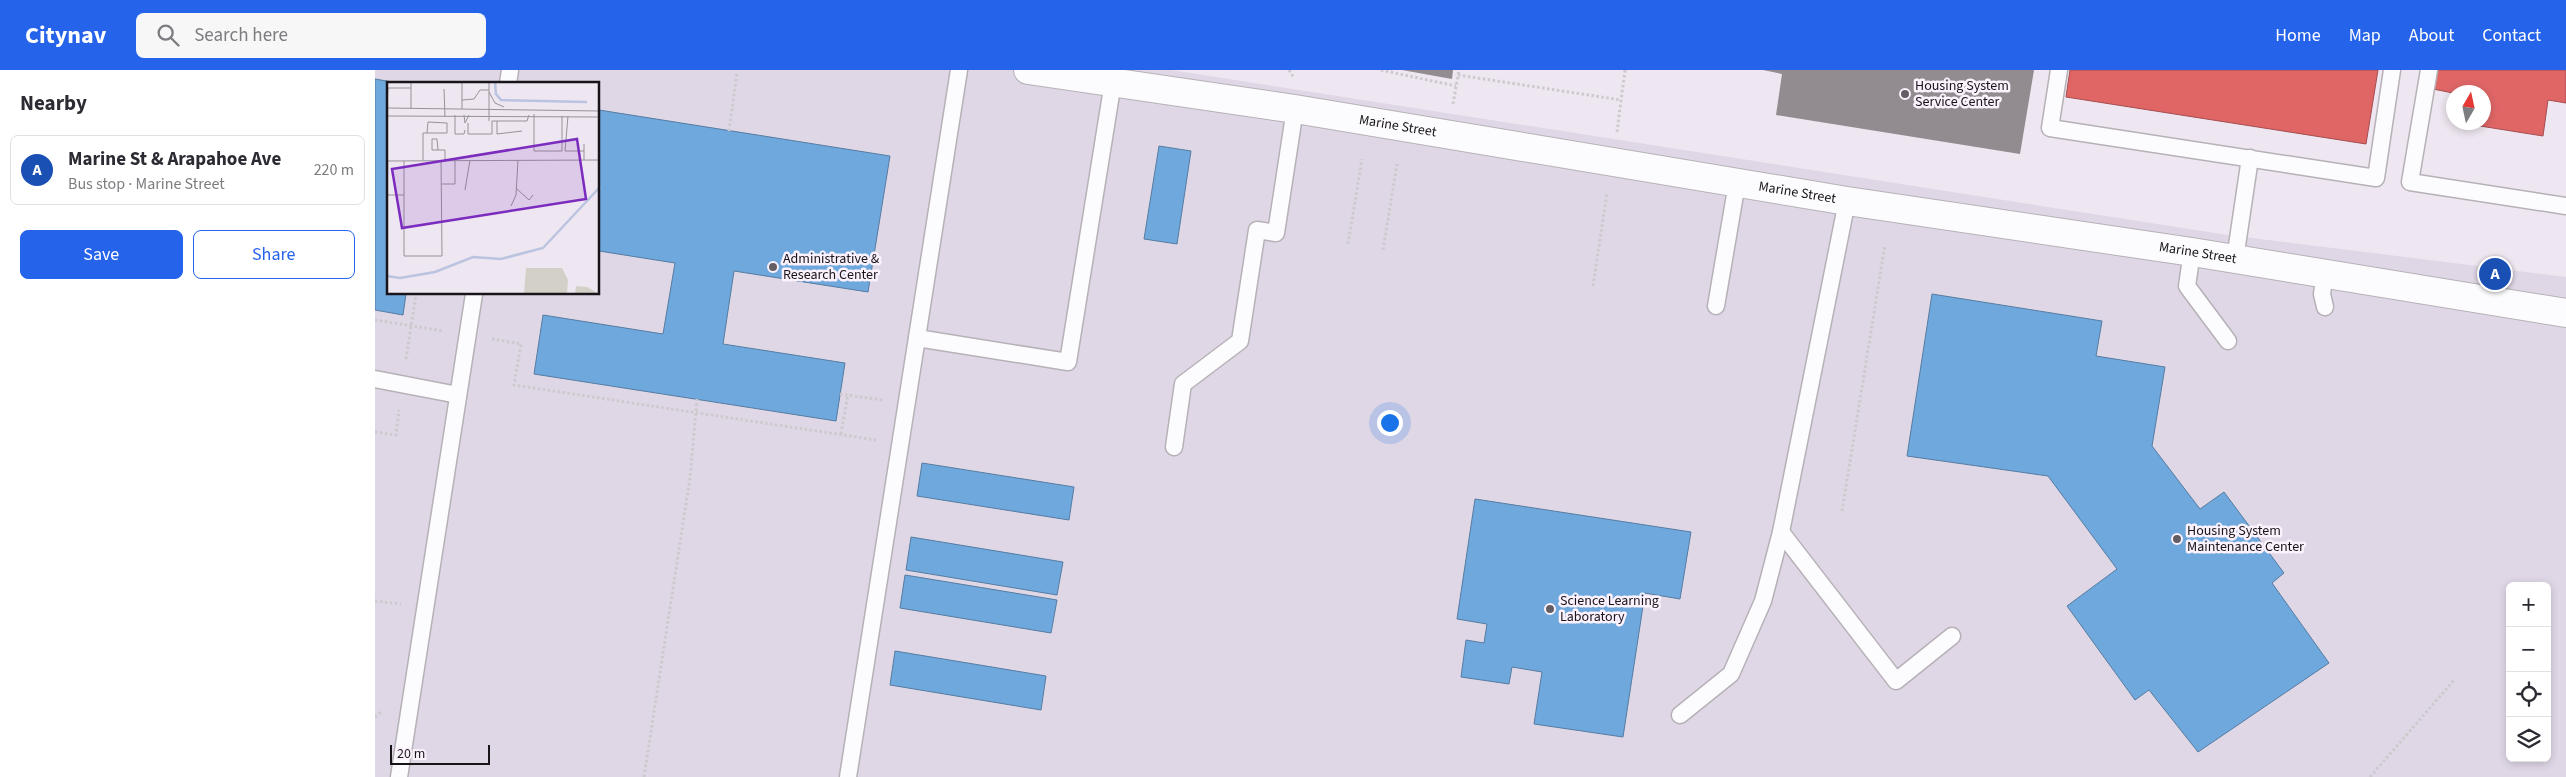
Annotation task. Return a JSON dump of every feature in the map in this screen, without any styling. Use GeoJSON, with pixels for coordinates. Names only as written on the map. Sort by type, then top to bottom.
{"type":"FeatureCollection","features":[{"type":"Feature","properties":{"kind":"street","name":"Marine Street"},"geometry":{"type":"LineString","coordinates":[[1028,70],[1295,109],[1847,201],[2192,252],[2566,314]]}},
{"type":"Feature","properties":{"kind":"lane"},"geometry":{"type":"LineString","coordinates":[[849,777],[959,70]]}},
{"type":"Feature","properties":{"kind":"lane"},"geometry":{"type":"LineString","coordinates":[[2059,70],[2050,128],[2376,178],[2392,70]]}},
{"type":"Feature","properties":{"kind":"lane"},"geometry":{"type":"LineString","coordinates":[[2429,70],[2410,182],[2566,206]]}},
{"type":"Feature","properties":{"kind":"lane"},"geometry":{"type":"LineString","coordinates":[[917,338],[1068,362],[1113,82]]}},
{"type":"Feature","properties":{"kind":"lane"},"geometry":{"type":"LineString","coordinates":[[1174,448],[1183,384],[1240,341],[1257,230],[1276,233],[1295,109]]}},
{"type":"Feature","properties":{"kind":"lane"},"geometry":{"type":"LineString","coordinates":[[2235,259],[2250,158]]}},
{"type":"Feature","properties":{"kind":"lane"},"geometry":{"type":"LineString","coordinates":[[1717,306],[1737,183]]}},
{"type":"Feature","properties":{"kind":"lane"},"geometry":{"type":"LineString","coordinates":[[1680,715],[1731,674],[1763,601],[1781,532],[1847,201]]}},
{"type":"Feature","properties":{"kind":"lane"},"geometry":{"type":"LineString","coordinates":[[2192,252],[2187,286],[2228,341]]}},
{"type":"Feature","properties":{"kind":"lane"},"geometry":{"type":"LineString","coordinates":[[2325,273],[2322,294],[2325,307]]}},
{"type":"Feature","properties":{"kind":"lane"},"geometry":{"type":"LineString","coordinates":[[399,777],[474,295]]}},
{"type":"Feature","properties":{"kind":"lane"},"geometry":{"type":"LineString","coordinates":[[375,379],[458,395]]}},
{"type":"Feature","properties":{"kind":"lane"},"geometry":{"type":"LineString","coordinates":[[1781,532],[1897,681],[1952,636]]}},
{"type":"Feature","properties":{"kind":"path"},"geometry":{"type":"LineString","coordinates":[[1381,70],[1456,86]]}},
{"type":"Feature","properties":{"kind":"path"},"geometry":{"type":"LineString","coordinates":[[729,131],[737,72]]}},
{"type":"Feature","properties":{"kind":"path"},"geometry":{"type":"LineString","coordinates":[[1458,75],[1621,100]]}},
{"type":"Feature","properties":{"kind":"path"},"geometry":{"type":"LineString","coordinates":[[1348,244],[1362,159]]}},
{"type":"Feature","properties":{"kind":"path"},"geometry":{"type":"LineString","coordinates":[[1383,250],[1397,164]]}},
{"type":"Feature","properties":{"kind":"path"},"geometry":{"type":"LineString","coordinates":[[1842,511],[1885,245]]}},
{"type":"Feature","properties":{"kind":"path"},"geometry":{"type":"LineString","coordinates":[[375,320],[521,344],[514,385],[901,443]]}},
{"type":"Feature","properties":{"kind":"path"},"geometry":{"type":"LineString","coordinates":[[840,394],[907,404]]}},
{"type":"Feature","properties":{"kind":"path"},"geometry":{"type":"LineString","coordinates":[[841,434],[847,394]]}},
{"type":"Feature","properties":{"kind":"path"},"geometry":{"type":"LineString","coordinates":[[644,777],[690,478],[697,399]]}},
{"type":"Feature","properties":{"kind":"path"},"geometry":{"type":"LineString","coordinates":[[375,601],[402,604]]}},
{"type":"Feature","properties":{"kind":"path"},"geometry":{"type":"LineString","coordinates":[[2370,777],[2455,679]]}},
{"type":"Feature","properties":{"kind":"shaded area"},"geometry":{"type":"Polygon","coordinates":[[[375,70],[1171,70],[2228,235],[2566,277],[2566,777],[375,777],[375,70]]]}},
{"type":"Feature","properties":{"kind":"building: Shops"},"geometry":{"type":"Polygon","coordinates":[[[2070,70],[2378,70],[2366,144],[2066,97],[2070,70]]]}},
{"type":"Feature","properties":{"kind":"building: Shops"},"geometry":{"type":"Polygon","coordinates":[[[2436,70],[2566,70],[2566,103],[2548,100],[2543,136],[2491,128],[2491,85],[2446,85],[2446,92],[2433,89],[2436,70]]]}},
{"type":"Feature","properties":{"kind":"building: Schools"},"geometry":{"type":"Polygon","coordinates":[[[375,79],[392,82],[387,82],[387,295],[406,295],[403,315],[375,310],[375,79]]]}},
{"type":"Feature","properties":{"kind":"building: Schools","name":"Administrative & Research Center"},"geometry":{"type":"Polygon","coordinates":[[[600,110],[890,156],[868,292],[734,271],[723,344],[845,363],[836,421],[534,374],[543,315],[663,334],[675,263],[600,251],[600,110]]]}},
{"type":"Feature","properties":{"kind":"building: Schools"},"geometry":{"type":"Polygon","coordinates":[[[1159,146],[1191,151],[1177,244],[1144,239],[1159,146]]]}},
{"type":"Feature","properties":{"kind":"building: Schools","name":"Housing System Maintenance Center"},"geometry":{"type":"Polygon","coordinates":[[[1932,294],[2102,321],[2096,356],[2165,367],[2152,446],[2200,509],[2224,492],[2284,573],[2272,583],[2329,663],[2198,752],[2149,690],[2135,700],[2067,606],[2117,569],[2048,476],[1907,456],[1932,294]]]}},
{"type":"Feature","properties":{"kind":"building: Schools"},"geometry":{"type":"Polygon","coordinates":[[[922,463],[1074,487],[1069,520],[917,496],[922,463]]]}},
{"type":"Feature","properties":{"kind":"building: Schools","name":"Science Learning Laboratory"},"geometry":{"type":"Polygon","coordinates":[[[1475,499],[1691,532],[1680,599],[1645,593],[1623,737],[1534,724],[1542,672],[1512,667],[1509,684],[1461,677],[1466,640],[1484,643],[1487,624],[1457,619],[1475,499]]]}},
{"type":"Feature","properties":{"kind":"building: Schools"},"geometry":{"type":"Polygon","coordinates":[[[911,537],[1063,562],[1057,595],[906,570],[911,537]]]}},
{"type":"Feature","properties":{"kind":"building: Schools"},"geometry":{"type":"Polygon","coordinates":[[[905,575],[1057,600],[1051,633],[900,608],[905,575]]]}},
{"type":"Feature","properties":{"kind":"building: Schools"},"geometry":{"type":"Polygon","coordinates":[[[895,651],[1046,676],[1041,710],[890,685],[895,651]]]}},
{"type":"Feature","properties":{"kind":"building: Other"},"geometry":{"type":"Polygon","coordinates":[[[1402,70],[1453,70],[1452,79],[1402,70]]]}},
{"type":"Feature","properties":{"kind":"building: Other","name":"Housing System Service Center"},"geometry":{"type":"Polygon","coordinates":[[[1763,70],[2034,70],[2020,154],[1776,115],[1782,74],[1763,70]]]}},
{"type":"Feature","properties":{"kind":"place","name":"Housing System Service Center"},"geometry":{"type":"Point","coordinates":[1905,94]}},
{"type":"Feature","properties":{"kind":"place","name":"Administrative & Research Center"},"geometry":{"type":"Point","coordinates":[773,267]}},
{"type":"Feature","properties":{"kind":"place","name":"Marine St & Arapahoe Ave"},"geometry":{"type":"Point","coordinates":[2495,274]}},
{"type":"Feature","properties":{"kind":"place","name":"Housing System Maintenance Center"},"geometry":{"type":"Point","coordinates":[2177,539]}},
{"type":"Feature","properties":{"kind":"place","name":"Science Learning Laboratory"},"geometry":{"type":"Point","coordinates":[1550,609]}}]}
